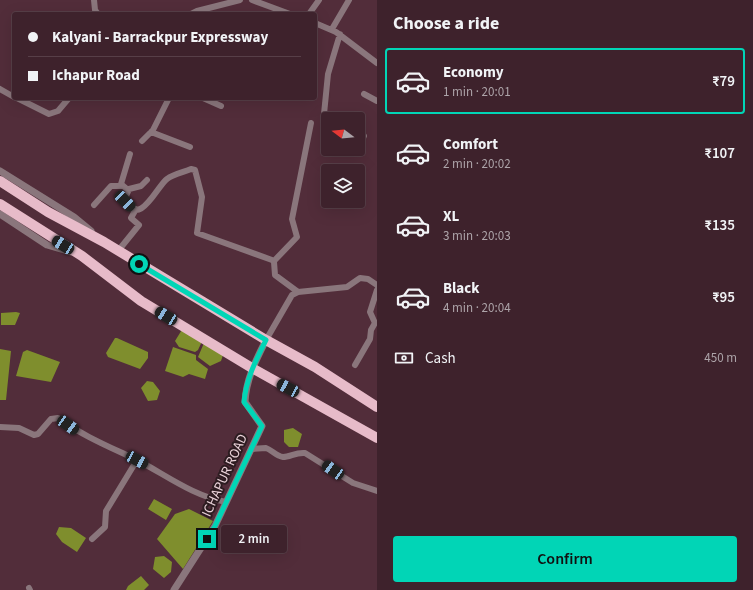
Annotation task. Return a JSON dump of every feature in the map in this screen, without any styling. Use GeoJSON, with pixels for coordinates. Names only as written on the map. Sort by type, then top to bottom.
{"type":"FeatureCollection","features":[{"type":"Feature","properties":{"kind":"highway"},"geometry":{"type":"LineString","coordinates":[[0,181],[48,212],[104,242],[266,340],[315,367],[377,406]]}},
{"type":"Feature","properties":{"kind":"highway"},"geometry":{"type":"LineString","coordinates":[[0,204],[82,256],[141,301],[252,368],[312,400],[377,438]]}},
{"type":"Feature","properties":{"kind":"street"},"geometry":{"type":"LineString","coordinates":[[94,0],[96,12]]}},
{"type":"Feature","properties":{"kind":"street"},"geometry":{"type":"LineString","coordinates":[[195,12],[240,0]]}},
{"type":"Feature","properties":{"kind":"street"},"geometry":{"type":"LineString","coordinates":[[252,0],[266,2],[286,12]]}},
{"type":"Feature","properties":{"kind":"street"},"geometry":{"type":"LineString","coordinates":[[310,12],[319,0]]}},
{"type":"Feature","properties":{"kind":"street"},"geometry":{"type":"LineString","coordinates":[[332,29],[349,0]]}},
{"type":"Feature","properties":{"kind":"street"},"geometry":{"type":"LineString","coordinates":[[317,24],[332,29],[340,34],[377,63]]}},
{"type":"Feature","properties":{"kind":"street"},"geometry":{"type":"LineString","coordinates":[[324,112],[328,79],[340,34]]}},
{"type":"Feature","properties":{"kind":"street"},"geometry":{"type":"LineString","coordinates":[[0,89],[12,96]]}},
{"type":"Feature","properties":{"kind":"street"},"geometry":{"type":"LineString","coordinates":[[364,94],[377,101]]}},
{"type":"Feature","properties":{"kind":"street"},"geometry":{"type":"LineString","coordinates":[[21,100],[46,113],[52,114],[60,110],[68,100]]}},
{"type":"Feature","properties":{"kind":"street"},"geometry":{"type":"LineString","coordinates":[[142,141],[151,132],[168,100]]}},
{"type":"Feature","properties":{"kind":"street"},"geometry":{"type":"LineString","coordinates":[[208,100],[221,106]]}},
{"type":"Feature","properties":{"kind":"street"},"geometry":{"type":"LineString","coordinates":[[298,292],[275,275],[274,261],[296,238],[292,219],[311,123]]}},
{"type":"Feature","properties":{"kind":"street"},"geometry":{"type":"LineString","coordinates":[[151,132],[190,147]]}},
{"type":"Feature","properties":{"kind":"street"},"geometry":{"type":"LineString","coordinates":[[121,186],[130,154]]}},
{"type":"Feature","properties":{"kind":"street"},"geometry":{"type":"LineString","coordinates":[[128,190],[125,201],[136,209],[144,208],[168,178],[193,169],[202,197],[197,233],[274,261]]}},
{"type":"Feature","properties":{"kind":"street"},"geometry":{"type":"LineString","coordinates":[[0,171],[74,216],[104,242]]}},
{"type":"Feature","properties":{"kind":"street"},"geometry":{"type":"LineString","coordinates":[[94,205],[110,186],[121,186],[128,190],[141,186],[146,180]]}},
{"type":"Feature","properties":{"kind":"street"},"geometry":{"type":"LineString","coordinates":[[118,251],[139,225],[132,218],[136,209]]}},
{"type":"Feature","properties":{"kind":"street"},"geometry":{"type":"LineString","coordinates":[[0,214],[47,245],[82,256]]}},
{"type":"Feature","properties":{"kind":"street"},"geometry":{"type":"LineString","coordinates":[[252,368],[288,299],[298,292],[347,288],[360,278],[368,279],[377,285]]}},
{"type":"Feature","properties":{"kind":"street"},"geometry":{"type":"LineString","coordinates":[[356,365],[370,339],[371,330],[375,323],[370,312],[377,290]]}},
{"type":"Feature","properties":{"kind":"street","name":"ICHAPUR ROAD"},"geometry":{"type":"LineString","coordinates":[[174,590],[215,526],[262,426],[244,402],[246,387],[252,368]]}},
{"type":"Feature","properties":{"kind":"street"},"geometry":{"type":"LineString","coordinates":[[0,427],[19,428],[34,435],[38,434],[51,419],[58,418],[77,432],[137,460],[204,497],[226,502]]}},
{"type":"Feature","properties":{"kind":"street"},"geometry":{"type":"LineString","coordinates":[[251,449],[266,448],[274,454],[284,457],[296,453],[305,453],[353,483],[377,491]]}},
{"type":"Feature","properties":{"kind":"street"},"geometry":{"type":"LineString","coordinates":[[92,539],[105,527],[106,512],[137,460]]}},
{"type":"Feature","properties":{"kind":"shaded area"},"geometry":{"type":"Polygon","coordinates":[[[1,313],[20,313],[15,325],[1,325],[1,313]]]}},
{"type":"Feature","properties":{"kind":"shaded area"},"geometry":{"type":"Polygon","coordinates":[[[183,328],[205,335],[198,350],[195,352],[179,347],[175,341],[183,328]]]}},
{"type":"Feature","properties":{"kind":"shaded area"},"geometry":{"type":"Polygon","coordinates":[[[115,338],[148,352],[148,358],[140,369],[108,357],[106,353],[115,338]]]}},
{"type":"Feature","properties":{"kind":"shaded area"},"geometry":{"type":"Polygon","coordinates":[[[204,343],[224,352],[221,361],[210,366],[198,357],[204,343]]]}},
{"type":"Feature","properties":{"kind":"shaded area"},"geometry":{"type":"Polygon","coordinates":[[[173,347],[196,355],[196,360],[208,369],[205,379],[189,374],[183,377],[165,371],[173,347]]]}},
{"type":"Feature","properties":{"kind":"shaded area"},"geometry":{"type":"Polygon","coordinates":[[[0,349],[11,351],[6,400],[0,400],[0,349]]]}},
{"type":"Feature","properties":{"kind":"shaded area"},"geometry":{"type":"Polygon","coordinates":[[[27,350],[60,362],[51,382],[16,376],[23,352],[27,350]]]}},
{"type":"Feature","properties":{"kind":"shaded area"},"geometry":{"type":"Polygon","coordinates":[[[147,381],[153,382],[160,391],[157,400],[148,401],[141,388],[147,381]]]}},
{"type":"Feature","properties":{"kind":"shaded area"},"geometry":{"type":"Polygon","coordinates":[[[293,428],[302,434],[298,447],[289,447],[284,442],[284,430],[293,428]]]}},
{"type":"Feature","properties":{"kind":"shaded area"},"geometry":{"type":"Polygon","coordinates":[[[154,499],[172,509],[166,520],[148,509],[154,499]]]}},
{"type":"Feature","properties":{"kind":"shaded area"},"geometry":{"type":"Polygon","coordinates":[[[189,509],[213,521],[183,569],[157,539],[175,514],[189,509]]]}},
{"type":"Feature","properties":{"kind":"shaded area"},"geometry":{"type":"Polygon","coordinates":[[[59,527],[71,528],[86,538],[77,552],[62,542],[56,534],[59,527]]]}},
{"type":"Feature","properties":{"kind":"shaded area"},"geometry":{"type":"Polygon","coordinates":[[[164,556],[172,562],[171,572],[164,578],[153,569],[155,557],[164,556]]]}},
{"type":"Feature","properties":{"kind":"shaded area"},"geometry":{"type":"Polygon","coordinates":[[[141,576],[149,585],[144,590],[126,590],[128,586],[141,576]]]}},
{"type":"Feature","properties":{"kind":"route"},"geometry":{"type":"LineString","coordinates":[[139,264],[266,340],[252,368],[246,387],[244,402],[262,426],[215,526],[207,539]]}}]}
